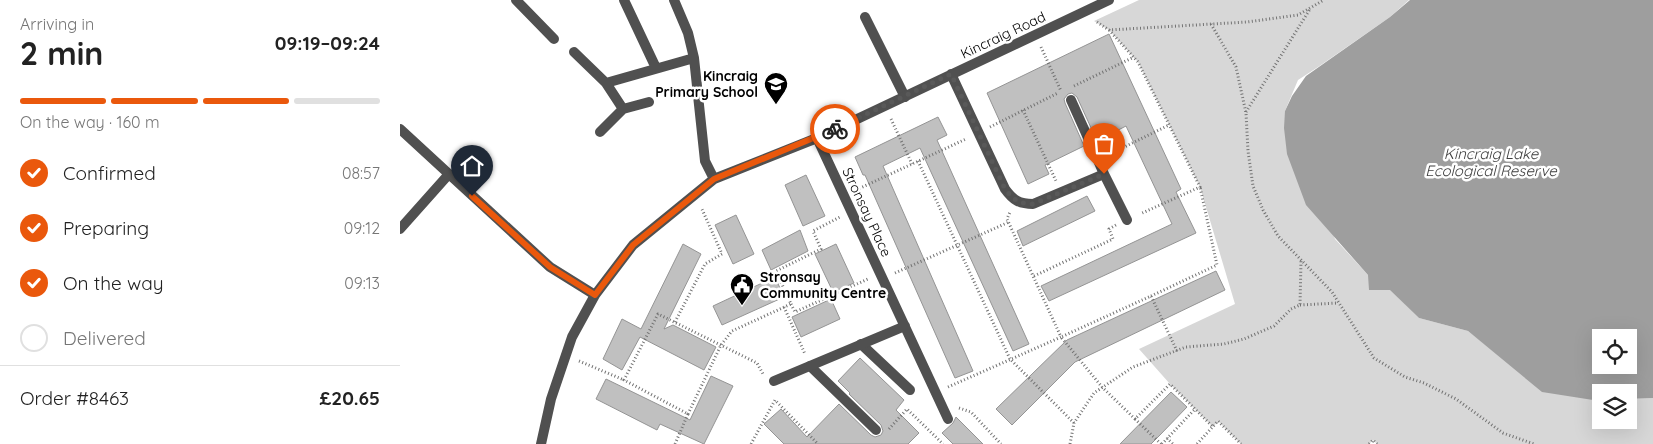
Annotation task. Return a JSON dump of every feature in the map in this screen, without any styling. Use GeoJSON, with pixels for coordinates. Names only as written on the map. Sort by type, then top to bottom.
{"type":"FeatureCollection","features":[{"type":"Feature","properties":{"kind":"street"},"geometry":{"type":"LineString","coordinates":[[516,0],[554,39]]}},
{"type":"Feature","properties":{"kind":"street"},"geometry":{"type":"LineString","coordinates":[[624,0],[656,68]]}},
{"type":"Feature","properties":{"kind":"street"},"geometry":{"type":"LineString","coordinates":[[674,0],[688,33],[694,58],[705,161],[714,179]]}},
{"type":"Feature","properties":{"kind":"street","name":"Kincraig Road"},"geometry":{"type":"LineString","coordinates":[[541,444],[551,399],[572,337],[595,295],[633,245],[714,179],[817,138],[1109,0]]}},
{"type":"Feature","properties":{"kind":"street"},"geometry":{"type":"LineString","coordinates":[[865,17],[904,97]]}},
{"type":"Feature","properties":{"kind":"street"},"geometry":{"type":"LineString","coordinates":[[574,52],[606,83],[623,109]]}},
{"type":"Feature","properties":{"kind":"street"},"geometry":{"type":"LineString","coordinates":[[606,83],[694,58]]}},
{"type":"Feature","properties":{"kind":"street"},"geometry":{"type":"LineString","coordinates":[[951,74],[1005,189],[1013,200],[1022,204],[1033,204],[1104,174]]}},
{"type":"Feature","properties":{"kind":"street"},"geometry":{"type":"LineString","coordinates":[[1071,100],[1127,220]]}},
{"type":"Feature","properties":{"kind":"street"},"geometry":{"type":"LineString","coordinates":[[600,132],[623,109],[649,102]]}},
{"type":"Feature","properties":{"kind":"street"},"geometry":{"type":"LineString","coordinates":[[400,130],[508,231],[550,267],[595,295]]}},
{"type":"Feature","properties":{"kind":"street","name":"Stronsay Place"},"geometry":{"type":"LineString","coordinates":[[817,138],[948,419]]}},
{"type":"Feature","properties":{"kind":"street"},"geometry":{"type":"LineString","coordinates":[[400,229],[448,174]]}},
{"type":"Feature","properties":{"kind":"street"},"geometry":{"type":"LineString","coordinates":[[769,379],[810,366],[905,326]]}},
{"type":"Feature","properties":{"kind":"street"},"geometry":{"type":"LineString","coordinates":[[861,344],[910,390]]}},
{"type":"Feature","properties":{"kind":"street"},"geometry":{"type":"LineString","coordinates":[[810,366],[876,430]]}},
{"type":"Feature","properties":{"kind":"path"},"geometry":{"type":"LineString","coordinates":[[1109,30],[1247,22],[1298,15],[1324,0]]}},
{"type":"Feature","properties":{"kind":"path"},"geometry":{"type":"LineString","coordinates":[[1246,113],[1311,8]]}},
{"type":"Feature","properties":{"kind":"path"},"geometry":{"type":"LineString","coordinates":[[937,397],[1010,359],[1217,265],[1200,187],[1138,62],[1109,30],[1094,20]]}},
{"type":"Feature","properties":{"kind":"path"},"geometry":{"type":"LineString","coordinates":[[1211,24],[1236,67],[1246,113],[1248,152],[1253,186],[1263,210],[1278,236],[1332,292],[1374,358],[1405,377],[1424,383],[1456,399],[1504,433],[1534,444]]}},
{"type":"Feature","properties":{"kind":"path"},"geometry":{"type":"LineString","coordinates":[[1036,35],[1062,92]]}},
{"type":"Feature","properties":{"kind":"path"},"geometry":{"type":"LineString","coordinates":[[844,195],[979,133],[1134,57]]}},
{"type":"Feature","properties":{"kind":"path"},"geometry":{"type":"LineString","coordinates":[[885,106],[912,164]]}},
{"type":"Feature","properties":{"kind":"path"},"geometry":{"type":"LineString","coordinates":[[1023,110],[1061,192]]}},
{"type":"Feature","properties":{"kind":"path"},"geometry":{"type":"LineString","coordinates":[[1098,160],[1169,125]]}},
{"type":"Feature","properties":{"kind":"path"},"geometry":{"type":"LineString","coordinates":[[918,161],[1010,359],[1074,423]]}},
{"type":"Feature","properties":{"kind":"path"},"geometry":{"type":"LineString","coordinates":[[1034,276],[1113,239],[1109,229],[1200,187]]}},
{"type":"Feature","properties":{"kind":"path"},"geometry":{"type":"LineString","coordinates":[[675,322],[705,264],[722,254],[695,195]]}},
{"type":"Feature","properties":{"kind":"path"},"geometry":{"type":"LineString","coordinates":[[1016,201],[1007,218],[1061,337],[1102,387],[1162,444],[1195,409]]}},
{"type":"Feature","properties":{"kind":"path"},"geometry":{"type":"LineString","coordinates":[[851,211],[813,231],[821,249],[776,271],[795,312],[1009,222]]}},
{"type":"Feature","properties":{"kind":"path"},"geometry":{"type":"LineString","coordinates":[[1300,304],[1302,261]]}},
{"type":"Feature","properties":{"kind":"path"},"geometry":{"type":"LineString","coordinates":[[1151,296],[1177,351]]}},
{"type":"Feature","properties":{"kind":"path"},"geometry":{"type":"LineString","coordinates":[[1070,444],[1074,423],[1094,392],[1133,367],[1186,347],[1224,344],[1244,339],[1274,326],[1291,309],[1300,304],[1338,303]]}},
{"type":"Feature","properties":{"kind":"path"},"geometry":{"type":"LineString","coordinates":[[675,444],[721,345],[732,331],[791,304]]}},
{"type":"Feature","properties":{"kind":"path"},"geometry":{"type":"LineString","coordinates":[[784,307],[810,366]]}},
{"type":"Feature","properties":{"kind":"path"},"geometry":{"type":"LineString","coordinates":[[624,380],[658,314],[757,363],[769,379]]}},
{"type":"Feature","properties":{"kind":"path"},"geometry":{"type":"LineString","coordinates":[[566,356],[624,380],[688,414]]}},
{"type":"Feature","properties":{"kind":"path"},"geometry":{"type":"LineString","coordinates":[[1135,419],[1170,384],[1213,427]]}},
{"type":"Feature","properties":{"kind":"path"},"geometry":{"type":"LineString","coordinates":[[772,392],[775,400],[818,444]]}},
{"type":"Feature","properties":{"kind":"path"},"geometry":{"type":"LineString","coordinates":[[937,397],[971,412],[1001,444]]}},
{"type":"Feature","properties":{"kind":"path"},"geometry":{"type":"LineString","coordinates":[[751,444],[775,400]]}},
{"type":"Feature","properties":{"kind":"path"},"geometry":{"type":"LineString","coordinates":[[888,430],[907,409],[943,444]]}},
{"type":"Feature","properties":{"kind":"path"},"geometry":{"type":"LineString","coordinates":[[1197,444],[1218,421],[1241,444]]}},
{"type":"Feature","properties":{"kind":"path"},"geometry":{"type":"LineString","coordinates":[[1167,438],[1173,444]]}},
{"type":"Feature","properties":{"kind":"path"},"geometry":{"type":"LineString","coordinates":[[1369,444],[1373,440],[1377,444]]}},
{"type":"Feature","properties":{"kind":"shaded area"},"geometry":{"type":"Polygon","coordinates":[[[1139,0],[1409,0],[1390,17],[1298,80],[1285,111],[1335,239],[1368,275],[1390,289],[1419,318],[1468,331],[1506,361],[1592,400],[1592,429],[1637,429],[1637,399],[1653,398],[1653,444],[1377,444],[1373,440],[1369,444],[1241,444],[1218,421],[1213,427],[1170,384],[1139,349],[1235,304],[1200,187],[1138,62],[1109,30],[1094,21],[1139,0]]]}},
{"type":"Feature","properties":{"kind":"water","name":"Kincraig Lake Ecological Reserve"},"geometry":{"type":"Polygon","coordinates":[[[1410,0],[1653,0],[1653,398],[1637,399],[1637,384],[1592,384],[1592,400],[1542,392],[1468,331],[1419,318],[1390,290],[1369,290],[1368,275],[1306,205],[1287,154],[1284,128],[1285,111],[1292,96],[1306,76],[1390,17],[1410,0]]]}},
{"type":"Feature","properties":{"kind":"building"},"geometry":{"type":"Polygon","coordinates":[[[1109,34],[1181,189],[1176,192],[1196,233],[1049,301],[1041,286],[1172,224],[1126,126],[1097,141],[1077,97],[1072,93],[1068,94],[1064,99],[1065,103],[1084,146],[1045,165],[1049,174],[1028,184],[987,93],[1109,34]]]}},
{"type":"Feature","properties":{"kind":"building"},"geometry":{"type":"Polygon","coordinates":[[[938,117],[947,135],[937,140],[1029,344],[1013,351],[920,148],[883,166],[973,371],[955,378],[865,175],[863,175],[855,157],[938,117]]]}},
{"type":"Feature","properties":{"kind":"building"},"geometry":{"type":"Polygon","coordinates":[[[806,175],[825,216],[803,226],[785,185],[806,175]]]}},
{"type":"Feature","properties":{"kind":"building"},"geometry":{"type":"Polygon","coordinates":[[[1087,196],[1095,211],[1023,246],[1017,231],[1087,196]]]}},
{"type":"Feature","properties":{"kind":"building"},"geometry":{"type":"Polygon","coordinates":[[[736,215],[754,254],[733,264],[715,225],[736,215]]]}},
{"type":"Feature","properties":{"kind":"building"},"geometry":{"type":"Polygon","coordinates":[[[800,230],[808,251],[771,270],[762,250],[800,230]]]}},
{"type":"Feature","properties":{"kind":"building"},"geometry":{"type":"Polygon","coordinates":[[[683,244],[701,254],[664,329],[673,325],[716,347],[704,370],[640,337],[622,370],[603,359],[622,319],[641,329],[683,244]]]}},
{"type":"Feature","properties":{"kind":"building"},"geometry":{"type":"Polygon","coordinates":[[[836,244],[854,283],[833,292],[815,254],[836,244]]]}},
{"type":"Feature","properties":{"kind":"building"},"geometry":{"type":"Polygon","coordinates":[[[1216,271],[1225,290],[1075,362],[1012,425],[996,409],[1067,340],[1216,271]]]}},
{"type":"Feature","properties":{"kind":"building"},"geometry":{"type":"Polygon","coordinates":[[[775,277],[784,297],[722,325],[713,306],[775,277]]]}},
{"type":"Feature","properties":{"kind":"building"},"geometry":{"type":"Polygon","coordinates":[[[831,299],[840,319],[801,337],[792,317],[831,299]]]}},
{"type":"Feature","properties":{"kind":"building"},"geometry":{"type":"Polygon","coordinates":[[[860,358],[904,400],[896,410],[919,433],[908,444],[784,444],[764,424],[781,409],[807,437],[839,404],[871,435],[875,437],[881,435],[883,431],[881,425],[838,381],[860,358]]]}},
{"type":"Feature","properties":{"kind":"building"},"geometry":{"type":"Polygon","coordinates":[[[711,376],[733,386],[704,444],[660,424],[657,430],[596,399],[606,379],[690,420],[711,376]]]}},
{"type":"Feature","properties":{"kind":"building"},"geometry":{"type":"Polygon","coordinates":[[[1171,392],[1187,407],[1160,435],[1151,444],[1120,444],[1171,392]]]}},
{"type":"Feature","properties":{"kind":"building"},"geometry":{"type":"Polygon","coordinates":[[[956,417],[983,444],[953,444],[942,433],[953,423],[956,417]]]}},
{"type":"Feature","properties":{"kind":"way so far"},"geometry":{"type":"LineString","coordinates":[[835,129],[951,74],[1005,189],[1013,200],[1022,204],[1033,204],[1104,174]]}},
{"type":"Feature","properties":{"kind":"place","name":"Kincraig Primary School"},"geometry":{"type":"Point","coordinates":[776,105]}},
{"type":"Feature","properties":{"kind":"place","name":"Stronsay Community Centre"},"geometry":{"type":"Point","coordinates":[742,306]}},
{"type":"Feature","properties":{"kind":"route"},"geometry":{"type":"LineString","coordinates":[[472,196],[508,231],[550,267],[595,295],[633,245],[714,179],[835,129]]}}]}
